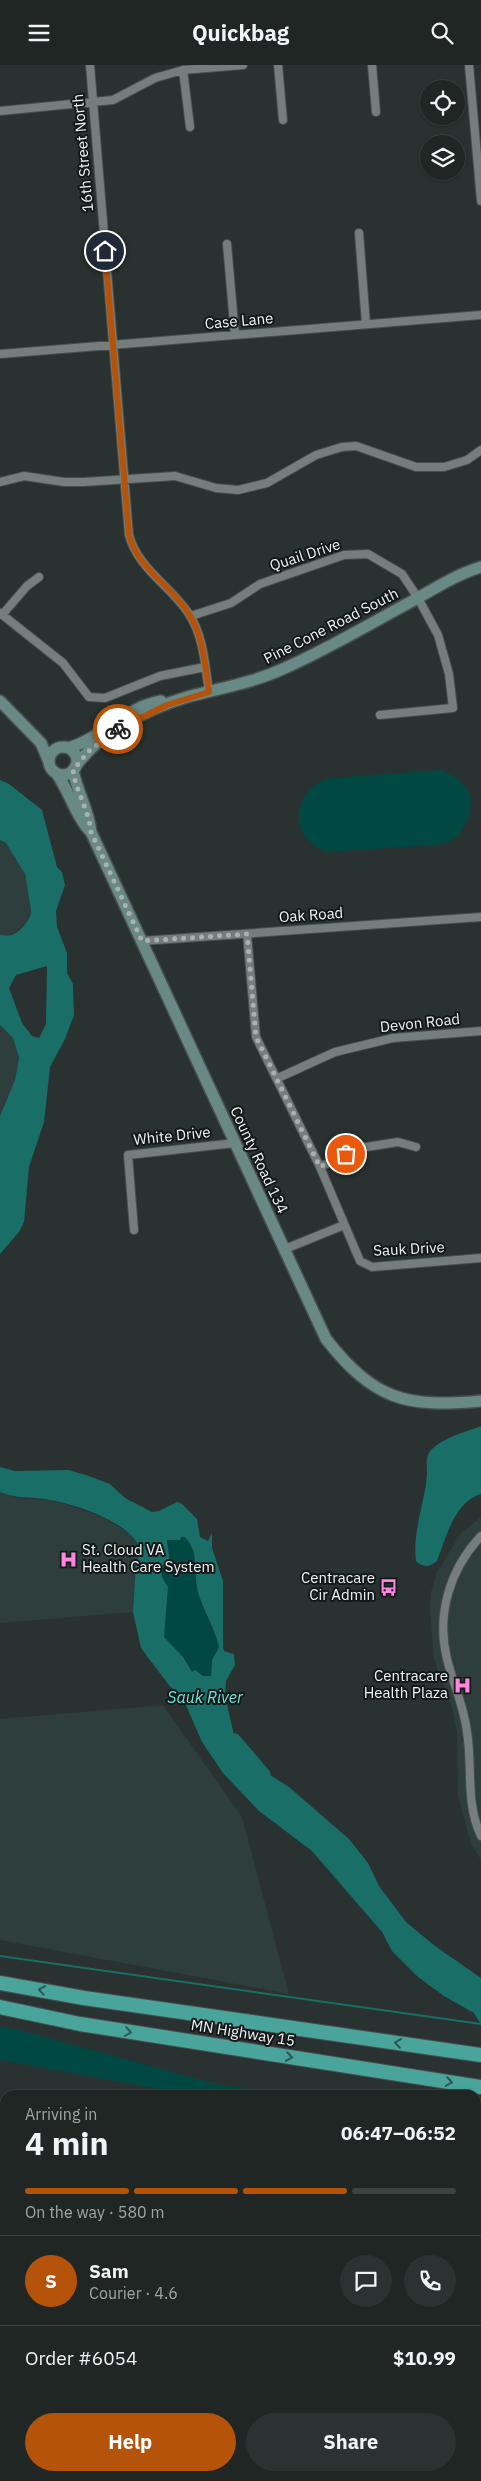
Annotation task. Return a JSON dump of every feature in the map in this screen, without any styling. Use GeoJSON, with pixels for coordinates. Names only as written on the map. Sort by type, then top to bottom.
{"type":"FeatureCollection","features":[{"type":"Feature","properties":{"kind":"highway","name":"MN Highway 15"},"geometry":{"type":"LineString","coordinates":[[0,1983],[84,1998],[481,2055]]}},
{"type":"Feature","properties":{"kind":"highway","name":"MN Highway 15"},"geometry":{"type":"LineString","coordinates":[[0,2007],[90,2026],[481,2087]]}},
{"type":"Feature","properties":{"kind":"street","name":"16th Street North"},"geometry":{"type":"LineString","coordinates":[[90,65],[129,535],[135,551],[191,616],[199,635],[209,692]]}},
{"type":"Feature","properties":{"kind":"street"},"geometry":{"type":"LineString","coordinates":[[0,111],[114,100],[155,78],[183,70],[243,65]]}},
{"type":"Feature","properties":{"kind":"street"},"geometry":{"type":"LineString","coordinates":[[278,65],[283,120]]}},
{"type":"Feature","properties":{"kind":"street"},"geometry":{"type":"LineString","coordinates":[[372,65],[376,112]]}},
{"type":"Feature","properties":{"kind":"street"},"geometry":{"type":"LineString","coordinates":[[469,65],[481,201]]}},
{"type":"Feature","properties":{"kind":"street"},"geometry":{"type":"LineString","coordinates":[[183,70],[190,127]]}},
{"type":"Feature","properties":{"kind":"street"},"geometry":{"type":"LineString","coordinates":[[359,233],[366,324]]}},
{"type":"Feature","properties":{"kind":"street"},"geometry":{"type":"LineString","coordinates":[[227,244],[235,335]]}},
{"type":"Feature","properties":{"kind":"street","name":"Case Lane"},"geometry":{"type":"LineString","coordinates":[[0,355],[481,315]]}},
{"type":"Feature","properties":{"kind":"street"},"geometry":{"type":"LineString","coordinates":[[0,482],[24,476],[64,482],[175,476],[216,489],[238,490],[267,483],[316,455],[342,447],[356,446],[416,467],[444,467],[467,459],[481,450]]}},
{"type":"Feature","properties":{"kind":"street","name":"Quail Drive"},"geometry":{"type":"LineString","coordinates":[[191,616],[231,603],[260,584],[344,555],[368,554],[402,574],[418,598],[438,635],[449,674],[453,708],[380,715]]}},
{"type":"Feature","properties":{"kind":"street","name":"Pine Cone Road South"},"geometry":{"type":"LineString","coordinates":[[63,748],[84,742],[121,717],[139,708],[156,702],[246,684],[286,668],[456,577],[481,567]]}},
{"type":"Feature","properties":{"kind":"street"},"geometry":{"type":"LineString","coordinates":[[40,577],[26,586],[1,614],[63,663],[88,697],[105,698],[160,677],[205,667]]}},
{"type":"Feature","properties":{"kind":"street","name":"Pine Cone Road South"},"geometry":{"type":"LineString","coordinates":[[74,769],[89,751],[114,731],[158,709],[188,697]]}},
{"type":"Feature","properties":{"kind":"street"},"geometry":{"type":"LineString","coordinates":[[0,701],[76,757],[74,769],[64,775],[57,774],[51,769],[41,743],[0,701]]}},
{"type":"Feature","properties":{"kind":"street"},"geometry":{"type":"LineString","coordinates":[[49,762],[52,752],[63,748]]}},
{"type":"Feature","properties":{"kind":"street","name":"County Road 134"},"geometry":{"type":"LineString","coordinates":[[74,769],[76,787],[90,820],[91,832],[326,1339],[345,1363],[371,1386],[392,1395],[419,1402],[455,1403],[481,1401]]}},
{"type":"Feature","properties":{"kind":"street","name":"County Road 134"},"geometry":{"type":"LineString","coordinates":[[57,774],[76,807],[83,825],[91,832]]}},
{"type":"Feature","properties":{"kind":"street","name":"Oak Road"},"geometry":{"type":"LineString","coordinates":[[142,941],[481,917]]}},
{"type":"Feature","properties":{"kind":"street","name":"Sauk Drive"},"geometry":{"type":"LineString","coordinates":[[247,934],[256,1037],[278,1078],[320,1167],[360,1261],[372,1267],[481,1258]]}},
{"type":"Feature","properties":{"kind":"street","name":"Devon Road"},"geometry":{"type":"LineString","coordinates":[[278,1078],[336,1051],[394,1038],[481,1031]]}},
{"type":"Feature","properties":{"kind":"street"},"geometry":{"type":"LineString","coordinates":[[320,1167],[360,1148],[398,1142],[416,1147]]}},
{"type":"Feature","properties":{"kind":"street","name":"White Drive"},"geometry":{"type":"LineString","coordinates":[[134,1229],[128,1155],[235,1143]]}},
{"type":"Feature","properties":{"kind":"street"},"geometry":{"type":"LineString","coordinates":[[285,1249],[344,1225]]}},
{"type":"Feature","properties":{"kind":"street"},"geometry":{"type":"LineString","coordinates":[[481,1536],[454,1575],[448,1592],[443,1625],[447,1657],[468,1733],[470,1802],[481,1837]]}},
{"type":"Feature","properties":{"kind":"shaded area"},"geometry":{"type":"Polygon","coordinates":[[[441,770],[456,777],[468,790],[471,798],[470,815],[458,836],[444,844],[327,852],[314,845],[305,836],[300,826],[299,814],[301,803],[307,793],[317,784],[330,778],[441,770]]]}},
{"type":"Feature","properties":{"kind":"shaded area"},"geometry":{"type":"Polygon","coordinates":[[[0,841],[6,843],[25,874],[31,910],[26,924],[12,935],[7,936],[0,935],[0,841]]]}},
{"type":"Feature","properties":{"kind":"shaded area"},"geometry":{"type":"Polygon","coordinates":[[[0,1025],[13,1038],[19,1058],[15,1080],[0,1116],[0,1025]]]}},
{"type":"Feature","properties":{"kind":"shaded area","name":"St. Cloud VA Health Care System"},"geometry":{"type":"Polygon","coordinates":[[[0,1492],[17,1498],[50,1500],[69,1505],[102,1517],[133,1535],[140,1551],[136,1563],[133,1612],[0,1623],[0,1492]]]}},
{"type":"Feature","properties":{"kind":"shaded area","name":"Centracare Health Plaza"},"geometry":{"type":"Polygon","coordinates":[[[481,1517],[481,1860],[471,1843],[458,1796],[457,1734],[453,1711],[434,1659],[430,1609],[431,1592],[437,1572],[461,1533],[481,1517]]]}},
{"type":"Feature","properties":{"kind":"shaded area"},"geometry":{"type":"Polygon","coordinates":[[[185,1537],[193,1550],[200,1599],[219,1647],[212,1660],[211,1676],[192,1672],[183,1657],[164,1637],[168,1587],[162,1577],[161,1568],[165,1564],[170,1564],[167,1540],[185,1537]]]}},
{"type":"Feature","properties":{"kind":"shaded area"},"geometry":{"type":"Polygon","coordinates":[[[163,1705],[242,1817],[289,1994],[0,1940],[0,1719],[163,1705]]]}},
{"type":"Feature","properties":{"kind":"shaded area"},"geometry":{"type":"Polygon","coordinates":[[[0,2027],[20,2030],[216,2084],[256,2090],[164,2090],[0,2060],[0,2027]]]}},
{"type":"Feature","properties":{"kind":"water"},"geometry":{"type":"Polygon","coordinates":[[[0,780],[9,784],[42,810],[57,867],[62,872],[65,885],[56,911],[57,927],[67,953],[67,973],[73,984],[74,1015],[65,1039],[50,1067],[44,1122],[29,1167],[24,1222],[19,1232],[0,1254],[0,1116],[15,1080],[19,1058],[13,1038],[0,1025],[0,935],[12,935],[19,931],[25,925],[31,910],[25,874],[6,843],[0,840],[0,780]],[[47,966],[16,975],[9,988],[22,1023],[32,1036],[39,1038],[46,1024],[47,966]]]}},
{"type":"Feature","properties":{"kind":"water"},"geometry":{"type":"Polygon","coordinates":[[[481,1426],[481,1494],[472,1498],[464,1505],[452,1522],[437,1561],[432,1565],[421,1565],[416,1561],[415,1550],[417,1528],[426,1485],[428,1454],[443,1441],[481,1426]]]}},
{"type":"Feature","properties":{"kind":"water","name":"Sauk River"},"geometry":{"type":"Polygon","coordinates":[[[0,1467],[15,1471],[68,1470],[110,1484],[125,1498],[152,1512],[159,1511],[177,1502],[182,1504],[197,1519],[200,1537],[208,1541],[212,1533],[212,1548],[223,1581],[223,1648],[224,1651],[234,1654],[235,1665],[226,1681],[225,1696],[234,1735],[249,1757],[267,1773],[289,1787],[349,1839],[368,1863],[379,1886],[406,1922],[435,1946],[481,1978],[481,2025],[474,2013],[444,1996],[418,1977],[392,1951],[382,1932],[312,1851],[259,1811],[223,1773],[202,1742],[185,1703],[141,1648],[133,1612],[136,1563],[140,1551],[136,1541],[128,1532],[103,1517],[74,1506],[43,1499],[13,1496],[0,1492],[0,1467]],[[181,1537],[180,1540],[167,1540],[170,1564],[165,1564],[161,1568],[162,1577],[168,1587],[164,1637],[183,1657],[192,1672],[195,1670],[203,1676],[211,1676],[212,1660],[219,1647],[198,1592],[193,1550],[185,1537],[181,1537]]]}},
{"type":"Feature","properties":{"kind":"waterway","name":"Sauk River"},"geometry":{"type":"LineString","coordinates":[[235,1739],[265,1774]]}},
{"type":"Feature","properties":{"kind":"waterway"},"geometry":{"type":"LineString","coordinates":[[0,1956],[481,2024]]}},
{"type":"Feature","properties":{"kind":"way so far"},"geometry":{"type":"LineString","coordinates":[[118,729],[89,751],[73,770],[76,787],[90,820],[91,832],[142,941],[247,934],[256,1037],[278,1078],[320,1167],[346,1154]]}},
{"type":"Feature","properties":{"kind":"place","name":"St. Cloud VA Health Care System"},"geometry":{"type":"Point","coordinates":[68,1559]}},
{"type":"Feature","properties":{"kind":"place","name":"Centracare Cir Admin"},"geometry":{"type":"Point","coordinates":[389,1587]}},
{"type":"Feature","properties":{"kind":"place","name":"Centracare Health Plaza"},"geometry":{"type":"Point","coordinates":[462,1685]}},
{"type":"Feature","properties":{"kind":"route"},"geometry":{"type":"LineString","coordinates":[[105,251],[129,535],[140,559],[191,616],[201,643],[209,692],[167,705],[118,729]]}}]}
